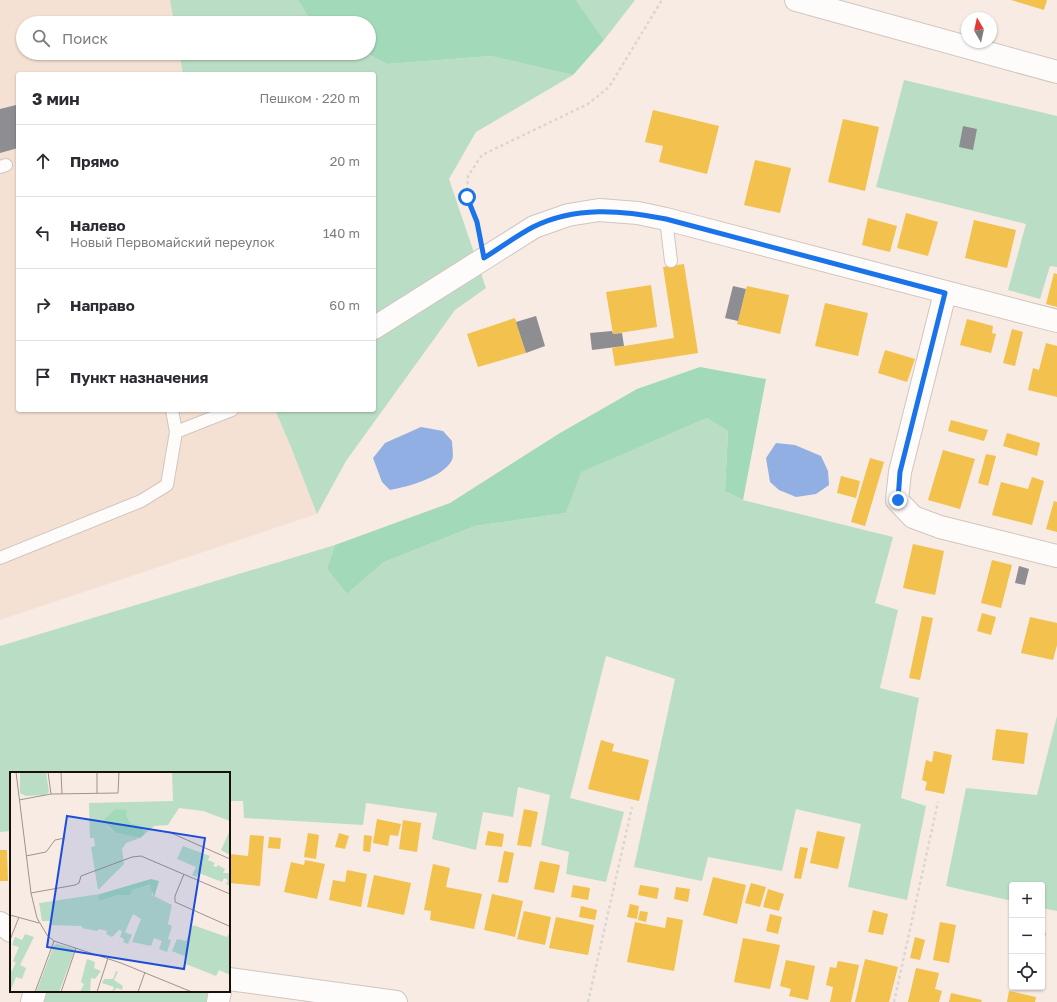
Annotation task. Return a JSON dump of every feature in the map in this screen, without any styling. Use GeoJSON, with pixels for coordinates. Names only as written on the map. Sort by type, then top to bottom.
{"type":"FeatureCollection","features":[{"type":"Feature","properties":{"kind":"street"},"geometry":{"type":"LineString","coordinates":[[796,0],[1057,72]]}},
{"type":"Feature","properties":{"kind":"street"},"geometry":{"type":"LineString","coordinates":[[376,327],[534,227],[568,215],[599,210],[638,213],[666,219],[1057,321]]}},
{"type":"Feature","properties":{"kind":"street"},"geometry":{"type":"LineString","coordinates":[[945,293],[900,472],[898,500],[913,517],[940,527],[1057,556]]}},
{"type":"Feature","properties":{"kind":"street"},"geometry":{"type":"LineString","coordinates":[[0,923],[10,930]]}},
{"type":"Feature","properties":{"kind":"street"},"geometry":{"type":"LineString","coordinates":[[230,979],[396,1002]]}},
{"type":"Feature","properties":{"kind":"street"},"geometry":{"type":"LineString","coordinates":[[32,1002],[35,992]]}},
{"type":"Feature","properties":{"kind":"street"},"geometry":{"type":"LineString","coordinates":[[218,1002],[220,992]]}},
{"type":"Feature","properties":{"kind":"lane"},"geometry":{"type":"LineString","coordinates":[[666,219],[671,261]]}},
{"type":"Feature","properties":{"kind":"lane"},"geometry":{"type":"LineString","coordinates":[[0,558],[141,501],[167,485],[176,432],[172,412]]}},
{"type":"Feature","properties":{"kind":"lane"},"geometry":{"type":"LineString","coordinates":[[176,432],[227,412]]}},
{"type":"Feature","properties":{"kind":"path"},"geometry":{"type":"LineString","coordinates":[[484,258],[477,222],[467,197],[468,176],[482,155],[588,104],[609,87],[662,0]]}},
{"type":"Feature","properties":{"kind":"path"},"geometry":{"type":"LineString","coordinates":[[894,1002],[938,802]]}},
{"type":"Feature","properties":{"kind":"path"},"geometry":{"type":"LineString","coordinates":[[588,1002],[632,807]]}},
{"type":"Feature","properties":{"kind":"shaded area"},"geometry":{"type":"Polygon","coordinates":[[[0,0],[170,0],[173,16],[16,16],[16,60],[180,60],[183,72],[16,72],[16,412],[276,412],[291,446],[317,514],[0,620],[0,0]]]}},
{"type":"Feature","properties":{"kind":"green space"},"geometry":{"type":"Polygon","coordinates":[[[170,0],[298,0],[308,16],[173,16],[170,0]]]}},
{"type":"Feature","properties":{"kind":"green space"},"geometry":{"type":"Polygon","coordinates":[[[298,0],[576,0],[604,40],[573,75],[491,56],[387,64],[376,58],[376,16],[308,16],[298,0]]]}},
{"type":"Feature","properties":{"kind":"green space"},"geometry":{"type":"Polygon","coordinates":[[[576,0],[635,0],[604,40],[576,0]]]}},
{"type":"Feature","properties":{"kind":"green space"},"geometry":{"type":"Polygon","coordinates":[[[491,56],[573,75],[476,132],[449,179],[486,288],[455,310],[346,461],[317,514],[276,412],[376,412],[376,72],[183,72],[180,60],[376,60],[376,58],[387,64],[491,56]]]}},
{"type":"Feature","properties":{"kind":"green space"},"geometry":{"type":"Polygon","coordinates":[[[904,80],[1057,116],[1057,267],[1050,266],[1040,299],[1008,290],[1026,224],[876,187],[904,80]]]}},
{"type":"Feature","properties":{"kind":"green space"},"geometry":{"type":"Polygon","coordinates":[[[700,367],[766,379],[743,500],[725,491],[728,431],[707,418],[581,472],[566,513],[475,526],[384,562],[347,594],[327,569],[335,545],[450,503],[560,433],[637,389],[700,367]]]}},
{"type":"Feature","properties":{"kind":"green space"},"geometry":{"type":"Polygon","coordinates":[[[707,418],[728,431],[725,491],[743,500],[893,537],[875,603],[898,610],[880,688],[919,698],[901,798],[926,806],[907,900],[848,887],[861,824],[796,809],[782,871],[708,857],[702,881],[634,867],[675,679],[606,656],[570,798],[624,812],[606,882],[566,874],[569,852],[541,845],[550,795],[518,787],[513,817],[483,812],[476,850],[432,839],[437,813],[366,803],[363,825],[244,818],[243,801],[230,801],[230,772],[10,772],[10,831],[0,832],[0,646],[335,545],[327,569],[347,594],[384,562],[475,526],[566,513],[580,472],[707,418]]]}},
{"type":"Feature","properties":{"kind":"green space"},"geometry":{"type":"Polygon","coordinates":[[[1057,716],[1057,911],[1045,909],[1045,882],[1009,882],[1009,900],[946,886],[966,788],[1037,795],[1057,716]]]}},
{"type":"Feature","properties":{"kind":"green space"},"geometry":{"type":"Polygon","coordinates":[[[47,992],[213,992],[211,1002],[42,1002],[47,992]]]}},
{"type":"Feature","properties":{"kind":"water"},"geometry":{"type":"Polygon","coordinates":[[[421,427],[443,431],[452,441],[453,458],[448,466],[433,476],[415,484],[390,490],[382,482],[373,458],[385,443],[421,427]]]}},
{"type":"Feature","properties":{"kind":"water"},"geometry":{"type":"Polygon","coordinates":[[[776,443],[795,445],[821,456],[828,471],[829,485],[816,494],[796,497],[779,490],[770,482],[766,458],[776,443]]]}},
{"type":"Feature","properties":{"kind":"building: Жильё"},"geometry":{"type":"Polygon","coordinates":[[[1011,0],[1047,0],[1044,10],[1011,0]]]}},
{"type":"Feature","properties":{"kind":"building: Жильё"},"geometry":{"type":"Polygon","coordinates":[[[653,110],[719,126],[707,174],[659,162],[663,146],[645,142],[653,110]]]}},
{"type":"Feature","properties":{"kind":"building: Жильё"},"geometry":{"type":"Polygon","coordinates":[[[843,119],[879,127],[865,191],[828,182],[843,119]]]}},
{"type":"Feature","properties":{"kind":"building: Жильё"},"geometry":{"type":"Polygon","coordinates":[[[755,160],[791,168],[780,213],[744,205],[755,160]]]}},
{"type":"Feature","properties":{"kind":"building: Жильё"},"geometry":{"type":"Polygon","coordinates":[[[906,213],[938,222],[928,256],[897,248],[906,213]]]}},
{"type":"Feature","properties":{"kind":"building: Жильё"},"geometry":{"type":"Polygon","coordinates":[[[868,218],[897,226],[890,252],[862,245],[868,218]]]}},
{"type":"Feature","properties":{"kind":"building: Жильё"},"geometry":{"type":"Polygon","coordinates":[[[974,220],[1016,230],[1007,268],[965,258],[974,220]]]}},
{"type":"Feature","properties":{"kind":"building: Жильё"},"geometry":{"type":"Polygon","coordinates":[[[684,264],[698,353],[615,366],[612,348],[674,338],[663,267],[684,264]]]}},
{"type":"Feature","properties":{"kind":"building: Жильё"},"geometry":{"type":"Polygon","coordinates":[[[1054,273],[1057,274],[1057,307],[1046,304],[1054,273]]]}},
{"type":"Feature","properties":{"kind":"building: Жильё"},"geometry":{"type":"Polygon","coordinates":[[[651,285],[657,327],[613,334],[606,292],[651,285]]]}},
{"type":"Feature","properties":{"kind":"building: Жильё"},"geometry":{"type":"Polygon","coordinates":[[[747,286],[789,295],[780,334],[737,324],[747,286]]]}},
{"type":"Feature","properties":{"kind":"building: Жильё"},"geometry":{"type":"Polygon","coordinates":[[[825,303],[868,313],[858,356],[815,346],[825,303]]]}},
{"type":"Feature","properties":{"kind":"building: Жильё"},"geometry":{"type":"Polygon","coordinates":[[[515,318],[526,353],[478,367],[467,334],[515,318]]]}},
{"type":"Feature","properties":{"kind":"building: Жильё"},"geometry":{"type":"Polygon","coordinates":[[[967,319],[993,326],[992,333],[996,334],[991,353],[960,345],[967,319]]]}},
{"type":"Feature","properties":{"kind":"building: Жильё"},"geometry":{"type":"Polygon","coordinates":[[[1012,329],[1023,332],[1015,366],[1003,363],[1012,329]]]}},
{"type":"Feature","properties":{"kind":"building: Жильё"},"geometry":{"type":"Polygon","coordinates":[[[1046,343],[1057,346],[1057,397],[1028,390],[1033,368],[1039,370],[1046,343]]]}},
{"type":"Feature","properties":{"kind":"building: Жильё"},"geometry":{"type":"Polygon","coordinates":[[[885,350],[915,359],[907,382],[878,373],[885,350]]]}},
{"type":"Feature","properties":{"kind":"building: Жильё"},"geometry":{"type":"Polygon","coordinates":[[[951,420],[988,430],[984,441],[948,431],[951,420]]]}},
{"type":"Feature","properties":{"kind":"building: Жильё"},"geometry":{"type":"Polygon","coordinates":[[[1007,433],[1040,443],[1037,456],[1003,446],[1007,433]]]}},
{"type":"Feature","properties":{"kind":"building: Жильё"},"geometry":{"type":"Polygon","coordinates":[[[943,450],[975,459],[960,509],[928,500],[943,450]]]}},
{"type":"Feature","properties":{"kind":"building: Жильё"},"geometry":{"type":"Polygon","coordinates":[[[986,454],[996,456],[988,486],[978,483],[986,454]]]}},
{"type":"Feature","properties":{"kind":"building: Жильё"},"geometry":{"type":"Polygon","coordinates":[[[870,458],[884,462],[865,526],[851,522],[870,458]]]}},
{"type":"Feature","properties":{"kind":"building: Жильё"},"geometry":{"type":"Polygon","coordinates":[[[841,476],[860,481],[856,498],[837,493],[841,476]]]}},
{"type":"Feature","properties":{"kind":"building: Жильё"},"geometry":{"type":"Polygon","coordinates":[[[1032,477],[1044,481],[1032,525],[992,515],[1001,482],[1028,489],[1032,477]]]}},
{"type":"Feature","properties":{"kind":"building: Жильё"},"geometry":{"type":"Polygon","coordinates":[[[1054,501],[1057,502],[1057,532],[1046,529],[1054,501]]]}},
{"type":"Feature","properties":{"kind":"building: Жильё"},"geometry":{"type":"Polygon","coordinates":[[[913,544],[944,551],[935,595],[903,588],[913,544]]]}},
{"type":"Feature","properties":{"kind":"building: Жильё"},"geometry":{"type":"Polygon","coordinates":[[[992,560],[1012,565],[1001,608],[981,603],[992,560]]]}},
{"type":"Feature","properties":{"kind":"building: Жильё"},"geometry":{"type":"Polygon","coordinates":[[[982,613],[996,617],[991,635],[977,631],[982,613]]]}},
{"type":"Feature","properties":{"kind":"building: Жильё"},"geometry":{"type":"Polygon","coordinates":[[[922,616],[933,618],[920,680],[909,678],[922,616]]]}},
{"type":"Feature","properties":{"kind":"building: Жильё"},"geometry":{"type":"Polygon","coordinates":[[[1030,617],[1057,623],[1057,645],[1053,660],[1021,653],[1030,617]]]}},
{"type":"Feature","properties":{"kind":"building: Жильё"},"geometry":{"type":"Polygon","coordinates":[[[996,729],[1028,733],[1024,764],[992,760],[996,729]]]}},
{"type":"Feature","properties":{"kind":"building: Жильё"},"geometry":{"type":"Polygon","coordinates":[[[601,740],[614,744],[612,751],[649,760],[639,801],[588,789],[601,740]]]}},
{"type":"Feature","properties":{"kind":"building: Жильё"},"geometry":{"type":"Polygon","coordinates":[[[934,751],[952,755],[944,794],[925,790],[927,782],[922,780],[926,760],[932,762],[934,751]]]}},
{"type":"Feature","properties":{"kind":"building: Жильё"},"geometry":{"type":"Polygon","coordinates":[[[524,809],[538,812],[531,847],[517,845],[524,809]]]}},
{"type":"Feature","properties":{"kind":"building: Жильё"},"geometry":{"type":"Polygon","coordinates":[[[377,819],[401,824],[398,836],[390,835],[388,846],[373,843],[377,819]]]}},
{"type":"Feature","properties":{"kind":"building: Жильё"},"geometry":{"type":"Polygon","coordinates":[[[403,820],[421,823],[417,852],[399,849],[403,820]]]}},
{"type":"Feature","properties":{"kind":"building: Жильё"},"geometry":{"type":"Polygon","coordinates":[[[488,831],[504,834],[502,847],[485,845],[488,831]]]}},
{"type":"Feature","properties":{"kind":"building: Жильё"},"geometry":{"type":"Polygon","coordinates":[[[817,831],[845,837],[838,869],[810,863],[817,831]]]}},
{"type":"Feature","properties":{"kind":"building: Жильё"},"geometry":{"type":"Polygon","coordinates":[[[308,833],[319,835],[316,859],[304,857],[308,833]]]}},
{"type":"Feature","properties":{"kind":"building: Жильё"},"geometry":{"type":"Polygon","coordinates":[[[339,833],[349,836],[345,849],[335,847],[339,833]]]}},
{"type":"Feature","properties":{"kind":"building: Жильё"},"geometry":{"type":"Polygon","coordinates":[[[250,835],[264,836],[260,886],[230,883],[230,854],[248,856],[250,835]]]}},
{"type":"Feature","properties":{"kind":"building: Жильё"},"geometry":{"type":"Polygon","coordinates":[[[364,835],[372,836],[370,852],[363,851],[364,835]]]}},
{"type":"Feature","properties":{"kind":"building: Жильё"},"geometry":{"type":"Polygon","coordinates":[[[269,837],[281,838],[280,849],[268,848],[269,837]]]}},
{"type":"Feature","properties":{"kind":"building: Жильё"},"geometry":{"type":"Polygon","coordinates":[[[800,847],[808,848],[801,879],[794,878],[800,847]]]}},
{"type":"Feature","properties":{"kind":"building: Жильё"},"geometry":{"type":"Polygon","coordinates":[[[0,850],[7,850],[8,881],[0,881],[0,850]]]}},
{"type":"Feature","properties":{"kind":"building: Жильё"},"geometry":{"type":"Polygon","coordinates":[[[504,851],[514,853],[508,883],[498,882],[504,851]]]}},
{"type":"Feature","properties":{"kind":"building: Жильё"},"geometry":{"type":"Polygon","coordinates":[[[305,860],[325,864],[317,899],[284,892],[291,862],[304,865],[305,860]]]}},
{"type":"Feature","properties":{"kind":"building: Жильё"},"geometry":{"type":"Polygon","coordinates":[[[540,861],[560,865],[554,893],[534,889],[540,861]]]}},
{"type":"Feature","properties":{"kind":"building: Жильё"},"geometry":{"type":"Polygon","coordinates":[[[433,864],[450,868],[446,887],[482,894],[474,929],[430,920],[431,911],[424,910],[433,864]]]}},
{"type":"Feature","properties":{"kind":"building: Жильё"},"geometry":{"type":"Polygon","coordinates":[[[347,870],[367,874],[361,907],[329,900],[333,880],[345,882],[347,870]]]}},
{"type":"Feature","properties":{"kind":"building: Жильё"},"geometry":{"type":"Polygon","coordinates":[[[374,875],[411,883],[404,915],[367,907],[374,875]]]}},
{"type":"Feature","properties":{"kind":"building: Жильё"},"geometry":{"type":"Polygon","coordinates":[[[713,877],[746,885],[737,924],[703,915],[713,877]]]}},
{"type":"Feature","properties":{"kind":"building: Жильё"},"geometry":{"type":"Polygon","coordinates":[[[751,883],[766,887],[760,907],[745,903],[751,883]]]}},
{"type":"Feature","properties":{"kind":"building: Жильё"},"geometry":{"type":"Polygon","coordinates":[[[573,885],[590,888],[588,900],[571,897],[573,885]]]}},
{"type":"Feature","properties":{"kind":"building: Жильё"},"geometry":{"type":"Polygon","coordinates":[[[640,885],[659,888],[657,899],[638,895],[640,885]]]}},
{"type":"Feature","properties":{"kind":"building: Жильё"},"geometry":{"type":"Polygon","coordinates":[[[676,887],[690,889],[688,902],[674,899],[676,887]]]}},
{"type":"Feature","properties":{"kind":"building: Жильё"},"geometry":{"type":"Polygon","coordinates":[[[768,889],[784,894],[779,911],[763,907],[768,889]]]}},
{"type":"Feature","properties":{"kind":"building: Жильё"},"geometry":{"type":"Polygon","coordinates":[[[492,894],[523,901],[515,937],[484,930],[492,894]]]}},
{"type":"Feature","properties":{"kind":"building: Жильё"},"geometry":{"type":"Polygon","coordinates":[[[630,904],[639,906],[637,919],[627,917],[630,904]]]}},
{"type":"Feature","properties":{"kind":"building: Жильё"},"geometry":{"type":"Polygon","coordinates":[[[581,906],[597,910],[595,920],[579,917],[581,906]]]}},
{"type":"Feature","properties":{"kind":"building: Жильё"},"geometry":{"type":"Polygon","coordinates":[[[873,910],[888,914],[883,935],[868,932],[873,910]]]}},
{"type":"Feature","properties":{"kind":"building: Жильё"},"geometry":{"type":"Polygon","coordinates":[[[524,911],[551,917],[545,945],[517,939],[524,911]]]}},
{"type":"Feature","properties":{"kind":"building: Жильё"},"geometry":{"type":"Polygon","coordinates":[[[640,911],[648,912],[646,922],[638,920],[640,911]]]}},
{"type":"Feature","properties":{"kind":"building: Жильё"},"geometry":{"type":"Polygon","coordinates":[[[770,914],[782,917],[778,934],[766,931],[770,914]]]}},
{"type":"Feature","properties":{"kind":"building: Жильё"},"geometry":{"type":"Polygon","coordinates":[[[556,917],[594,925],[588,955],[549,948],[556,917]]]}},
{"type":"Feature","properties":{"kind":"building: Жильё"},"geometry":{"type":"Polygon","coordinates":[[[667,917],[683,920],[674,971],[627,962],[635,922],[665,928],[667,917]]]}},
{"type":"Feature","properties":{"kind":"building: Жильё"},"geometry":{"type":"Polygon","coordinates":[[[940,922],[956,925],[949,963],[933,960],[940,922]]]}},
{"type":"Feature","properties":{"kind":"building: Жильё"},"geometry":{"type":"Polygon","coordinates":[[[915,937],[925,940],[920,960],[910,958],[915,937]]]}},
{"type":"Feature","properties":{"kind":"building: Жильё"},"geometry":{"type":"Polygon","coordinates":[[[743,938],[780,945],[770,989],[734,982],[743,938]]]}},
{"type":"Feature","properties":{"kind":"building: Жильё"},"geometry":{"type":"Polygon","coordinates":[[[865,959],[898,967],[889,1002],[855,1002],[865,959]]]}},
{"type":"Feature","properties":{"kind":"building: Жильё"},"geometry":{"type":"Polygon","coordinates":[[[786,960],[815,966],[808,1000],[789,996],[791,989],[780,986],[786,960]]]}},
{"type":"Feature","properties":{"kind":"building: Жильё"},"geometry":{"type":"Polygon","coordinates":[[[838,961],[859,965],[851,1002],[830,1002],[833,987],[826,985],[830,967],[836,968],[838,961]]]}},
{"type":"Feature","properties":{"kind":"building: Жильё"},"geometry":{"type":"Polygon","coordinates":[[[916,968],[939,973],[935,989],[942,991],[939,1002],[908,1002],[916,968]]]}},
{"type":"Feature","properties":{"kind":"building: Жильё"},"geometry":{"type":"Polygon","coordinates":[[[1009,991],[1036,997],[1035,1002],[1007,1002],[1009,991]]]}},
{"type":"Feature","properties":{"kind":"building: Жильё"},"geometry":{"type":"Polygon","coordinates":[[[951,993],[982,1000],[981,1002],[949,1002],[951,993]]]}},
{"type":"Feature","properties":{"kind":"building: Промзона"},"geometry":{"type":"Polygon","coordinates":[[[16,105],[16,149],[0,153],[0,109],[16,105]]]}},
{"type":"Feature","properties":{"kind":"building: Промзона"},"geometry":{"type":"Polygon","coordinates":[[[963,126],[977,129],[973,150],[959,147],[963,126]]]}},
{"type":"Feature","properties":{"kind":"building: Промзона"},"geometry":{"type":"Polygon","coordinates":[[[733,286],[746,289],[738,321],[725,318],[733,286]]]}},
{"type":"Feature","properties":{"kind":"building: Промзона"},"geometry":{"type":"Polygon","coordinates":[[[536,316],[545,346],[526,353],[516,322],[536,316]]]}},
{"type":"Feature","properties":{"kind":"building: Промзона"},"geometry":{"type":"Polygon","coordinates":[[[612,331],[613,334],[622,333],[624,346],[592,350],[590,333],[612,331]]]}},
{"type":"Feature","properties":{"kind":"building: Промзона"},"geometry":{"type":"Polygon","coordinates":[[[1019,566],[1029,569],[1025,585],[1015,583],[1019,566]]]}},
{"type":"Feature","properties":{"kind":"route"},"geometry":{"type":"LineString","coordinates":[[467,197],[477,222],[484,258],[534,227],[568,215],[599,210],[638,213],[666,219],[945,293],[900,472],[898,500]]}}]}
